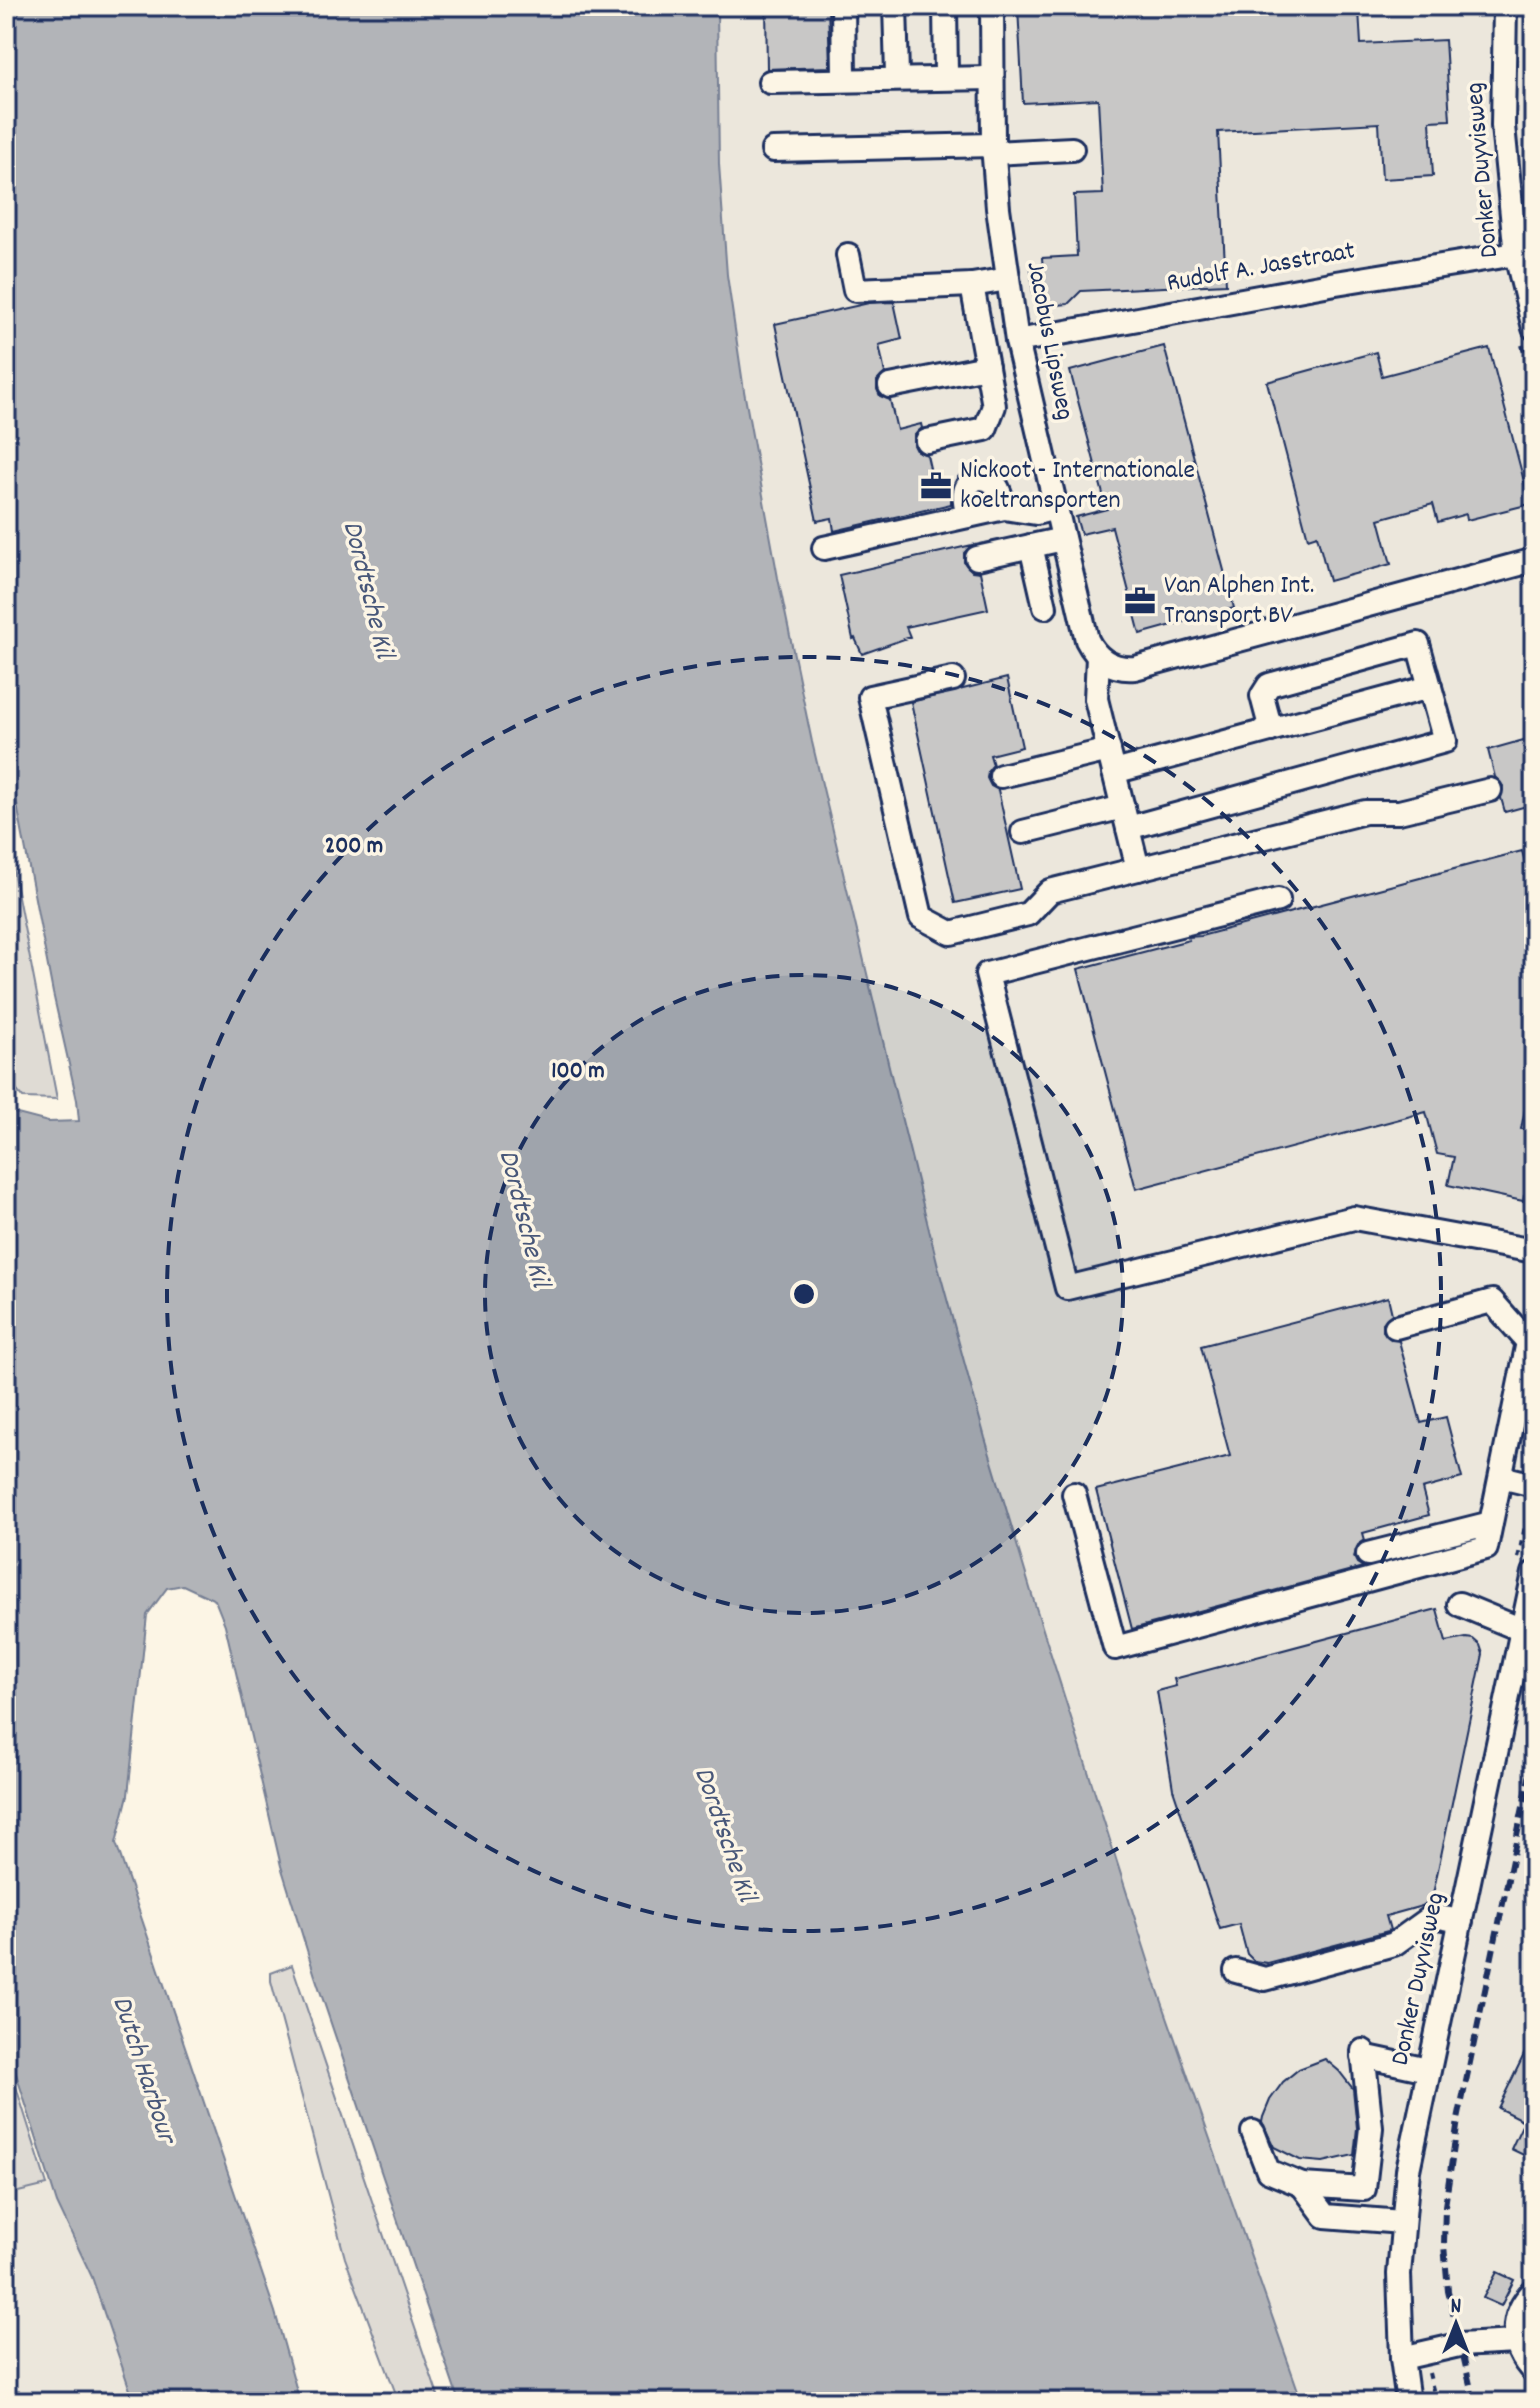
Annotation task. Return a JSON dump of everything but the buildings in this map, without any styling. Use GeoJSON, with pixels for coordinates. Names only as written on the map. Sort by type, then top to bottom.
{"type":"FeatureCollection","features":[{"type":"Feature","properties":{"kind":"street"},"geometry":{"type":"LineString","coordinates":[[843,6],[844,74]]}},
{"type":"Feature","properties":{"kind":"street"},"geometry":{"type":"LineString","coordinates":[[895,6],[897,74]]}},
{"type":"Feature","properties":{"kind":"street"},"geometry":{"type":"LineString","coordinates":[[945,6],[946,74]]}},
{"type":"Feature","properties":{"kind":"street","name":"Jacobus Lipsweg"},"geometry":{"type":"LineString","coordinates":[[992,6],[993,149],[1017,341],[1087,640],[1098,657]]}},
{"type":"Feature","properties":{"kind":"street","name":"Donker Duyvisweg"},"geometry":{"type":"LineString","coordinates":[[1505,6],[1503,126],[1525,253],[1534,328]]}},
{"type":"Feature","properties":{"kind":"street"},"geometry":{"type":"LineString","coordinates":[[770,82],[992,78]]}},
{"type":"Feature","properties":{"kind":"street"},"geometry":{"type":"LineString","coordinates":[[773,150],[1072,149]]}},
{"type":"Feature","properties":{"kind":"street","name":"Rudolf A. Jasstraat"},"geometry":{"type":"LineString","coordinates":[[1017,341],[1336,283],[1525,253]]}},
{"type":"Feature","properties":{"kind":"street"},"geometry":{"type":"LineString","coordinates":[[848,255],[855,290],[972,285],[1008,279]]}},
{"type":"Feature","properties":{"kind":"street"},"geometry":{"type":"LineString","coordinates":[[927,441],[985,429],[994,406],[972,285]]}},
{"type":"Feature","properties":{"kind":"street"},"geometry":{"type":"LineString","coordinates":[[890,386],[987,367]]}},
{"type":"Feature","properties":{"kind":"street"},"geometry":{"type":"LineString","coordinates":[[968,516],[964,492],[966,486],[977,478],[996,484],[1004,508]]}},
{"type":"Feature","properties":{"kind":"street"},"geometry":{"type":"LineString","coordinates":[[824,548],[1004,508],[1036,513],[1056,508]]}},
{"type":"Feature","properties":{"kind":"street"},"geometry":{"type":"LineString","coordinates":[[977,558],[1063,539]]}},
{"type":"Feature","properties":{"kind":"street"},"geometry":{"type":"LineString","coordinates":[[1031,546],[1045,607]]}},
{"type":"Feature","properties":{"kind":"street"},"geometry":{"type":"LineString","coordinates":[[1138,869],[1096,699],[1098,657],[1116,667],[1135,668],[1534,560]]}},
{"type":"Feature","properties":{"kind":"street"},"geometry":{"type":"LineString","coordinates":[[1023,832],[1126,817],[1445,741],[1418,644],[1269,685],[1262,696],[1271,730]]}},
{"type":"Feature","properties":{"kind":"street"},"geometry":{"type":"LineString","coordinates":[[953,679],[870,697],[921,917],[951,933],[1028,914],[1050,891],[1365,812],[1399,812],[1490,790]]}},
{"type":"Feature","properties":{"kind":"street"},"geometry":{"type":"LineString","coordinates":[[1001,776],[1112,761],[1271,730],[1430,687]]}},
{"type":"Feature","properties":{"kind":"street"},"geometry":{"type":"LineString","coordinates":[[1278,900],[987,974],[1067,1288],[1354,1218],[1534,1251]]}},
{"type":"Feature","properties":{"kind":"street"},"geometry":{"type":"LineString","coordinates":[[1074,1494],[1115,1648],[1486,1548],[1531,1343],[1492,1301],[1396,1327]]}},
{"type":"Feature","properties":{"kind":"street"},"geometry":{"type":"LineString","coordinates":[[1501,1477],[1534,1485]]}},
{"type":"Feature","properties":{"kind":"street"},"geometry":{"type":"LineString","coordinates":[[1368,1554],[1491,1523]]}},
{"type":"Feature","properties":{"kind":"street","name":"Donker Duyvisweg"},"geometry":{"type":"LineString","coordinates":[[1408,2402],[1412,2355],[1399,2274],[1408,2170],[1534,1573]]}},
{"type":"Feature","properties":{"kind":"street"},"geometry":{"type":"LineString","coordinates":[[1459,1604],[1522,1630]]}},
{"type":"Feature","properties":{"kind":"street"},"geometry":{"type":"LineString","coordinates":[[1236,1971],[1265,1979],[1394,1944],[1433,1916],[1461,1921]]}},
{"type":"Feature","properties":{"kind":"street"},"geometry":{"type":"LineString","coordinates":[[1253,2132],[1268,2171],[1302,2185],[1364,2189],[1371,2128],[1363,2053],[1428,2070]]}},
{"type":"Feature","properties":{"kind":"street"},"geometry":{"type":"LineString","coordinates":[[1302,2185],[1325,2216],[1402,2222]]}},
{"type":"Feature","properties":{"kind":"street"},"geometry":{"type":"LineString","coordinates":[[1534,2291],[1516,2317],[1515,2325],[1516,2342],[1522,2358],[1534,2372]]}},
{"type":"Feature","properties":{"kind":"street"},"geometry":{"type":"LineString","coordinates":[[1412,2355],[1459,2345],[1516,2342]]}},
{"type":"Feature","properties":{"kind":"path"},"geometry":{"type":"LineString","coordinates":[[1526,1524],[1534,1528]]}},
{"type":"Feature","properties":{"kind":"path"},"geometry":{"type":"LineString","coordinates":[[1412,2355],[1436,2402]]}},
{"type":"Feature","properties":{"kind":"shaded area"},"geometry":{"type":"Polygon","coordinates":[[[717,6],[1534,6],[1534,2402],[1302,2402],[1156,1985],[985,1438],[939,1270],[812,742],[778,578],[744,391],[727,275],[719,164],[717,6]]]}},
{"type":"Feature","properties":{"kind":"shaded area"},"geometry":{"type":"Polygon","coordinates":[[[6,834],[57,1099],[23,1098],[6,1078],[6,834]]]}},
{"type":"Feature","properties":{"kind":"shaded area"},"geometry":{"type":"Polygon","coordinates":[[[292,1965],[440,2402],[399,2402],[345,2258],[271,1981],[271,1973],[292,1965]]]}},
{"type":"Feature","properties":{"kind":"shaded area"},"geometry":{"type":"Polygon","coordinates":[[[6,2055],[47,2185],[6,2195],[6,2055]]]}},
{"type":"Feature","properties":{"kind":"shaded area"},"geometry":{"type":"Polygon","coordinates":[[[86,2175],[158,2402],[6,2402],[6,2194],[86,2175]]]}},
{"type":"Feature","properties":{"kind":"water"},"geometry":{"type":"Polygon","coordinates":[[[6,6],[717,6],[719,164],[727,275],[744,391],[812,742],[897,1100],[939,1270],[1032,1595],[1156,1985],[1302,2402],[459,2402],[315,1976],[281,1866],[225,1625],[215,1600],[183,1585],[167,1588],[147,1615],[128,1795],[116,1843],[275,2312],[300,2402],[134,2402],[92,2277],[57,2203],[6,2042],[6,1111],[48,1122],[79,1121],[6,747],[6,6]]]}},
{"type":"Feature","properties":{"kind":"railway"},"geometry":{"type":"LineString","coordinates":[[1474,2402],[1448,2291],[1445,2206],[1458,2120],[1534,1754]]}},
{"type":"Feature","properties":{"kind":"place","name":"Nickoot - Internationale koeltransporten"},"geometry":{"type":"Point","coordinates":[936,486]}},
{"type":"Feature","properties":{"kind":"place","name":"Van Alphen Int. Transport BV"},"geometry":{"type":"Point","coordinates":[1140,601]}},
{"type":"Feature","properties":{"kind":"water label","name":"Dordtsche Kil"},"geometry":{"type":"Point","coordinates":[366,590]}},
{"type":"Feature","properties":{"kind":"water label","name":"Dordtsche Kil"},"geometry":{"type":"Point","coordinates":[522,1219]}},
{"type":"Feature","properties":{"kind":"water label","name":"Dordtsche Kil"},"geometry":{"type":"Point","coordinates":[723,1835]}},
{"type":"Feature","properties":{"kind":"water label","name":"Dutch Harbour"},"geometry":{"type":"Point","coordinates":[142,2070]}}]}
